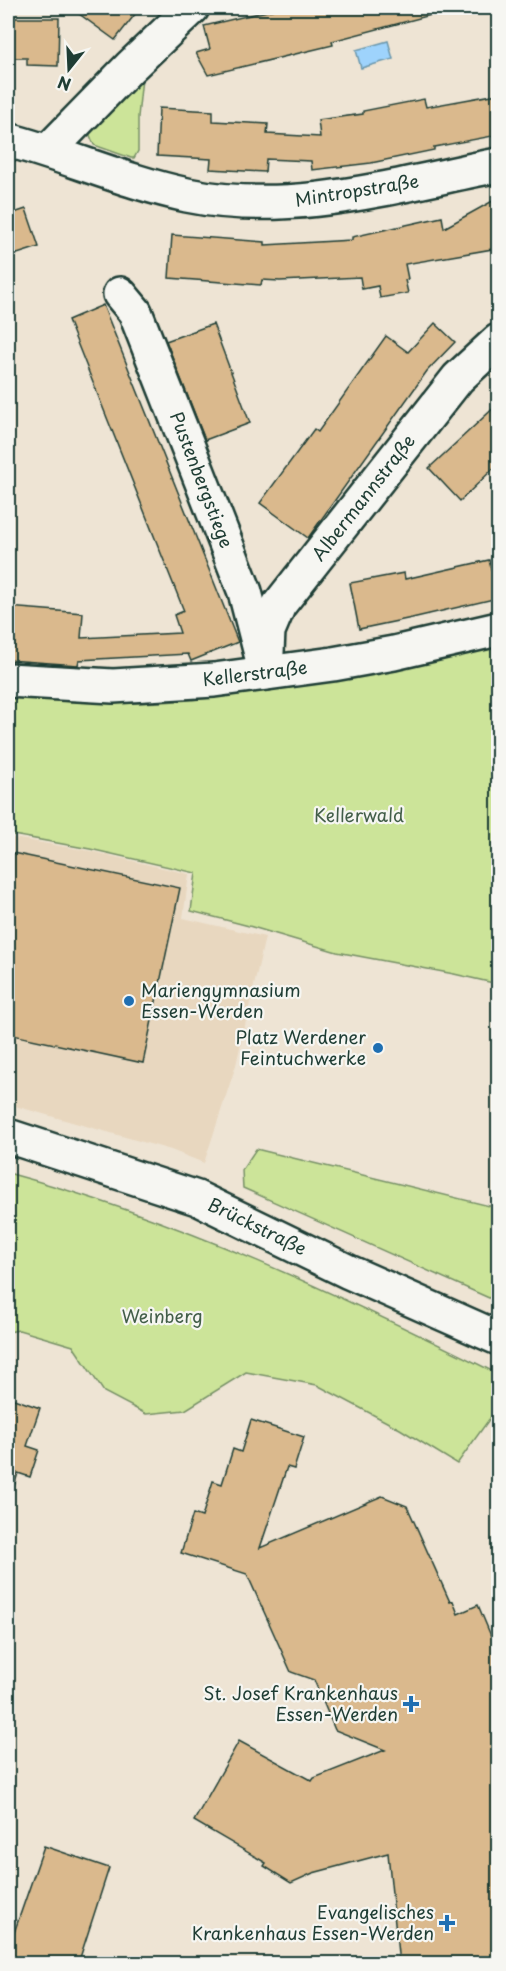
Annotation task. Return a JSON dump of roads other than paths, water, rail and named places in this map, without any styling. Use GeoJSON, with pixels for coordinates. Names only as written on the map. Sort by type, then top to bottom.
{"type":"FeatureCollection","features":[{"type":"Feature","properties":{"kind":"street"},"geometry":{"type":"LineString","coordinates":[[48,152],[130,67],[192,8]]}},
{"type":"Feature","properties":{"kind":"street","name":"Mintropstraße"},"geometry":{"type":"LineString","coordinates":[[8,140],[165,190],[204,198],[244,202],[312,201],[348,196],[498,165]]}},
{"type":"Feature","properties":{"kind":"street","name":"Pustenbergstiege"},"geometry":{"type":"LineString","coordinates":[[120,294],[135,312],[245,592],[266,673]]}},
{"type":"Feature","properties":{"kind":"street","name":"Albermannstraße"},"geometry":{"type":"LineString","coordinates":[[266,673],[268,631],[279,605],[458,378],[498,341]]}},
{"type":"Feature","properties":{"kind":"street","name":"Kellerstraße"},"geometry":{"type":"LineString","coordinates":[[8,680],[112,686],[204,681],[394,653],[498,629]]}},
{"type":"Feature","properties":{"kind":"street","name":"Brückstraße"},"geometry":{"type":"LineString","coordinates":[[8,1136],[197,1198],[349,1272],[498,1338]]}},
{"type":"Feature","properties":{"kind":"water"},"geometry":{"type":"Polygon","coordinates":[[[388,41],[393,59],[361,68],[356,50],[388,41]]]}},
{"type":"Feature","properties":{"kind":"place","name":"Mariengymnasium Essen-Werden"},"geometry":{"type":"Point","coordinates":[129,1001]}},
{"type":"Feature","properties":{"kind":"place","name":"Platz Werdener Feintuchwerke"},"geometry":{"type":"Point","coordinates":[378,1048]}},
{"type":"Feature","properties":{"kind":"place","name":"St. Josef Krankenhaus Essen-Werden"},"geometry":{"type":"Point","coordinates":[411,1704]}},
{"type":"Feature","properties":{"kind":"place","name":"Evangelisches Krankenhaus Essen-Werden"},"geometry":{"type":"Point","coordinates":[447,1923]}},
{"type":"Feature","properties":{"kind":"park label","name":"Kellerwald"},"geometry":{"type":"Point","coordinates":[359,816]}},
{"type":"Feature","properties":{"kind":"park label","name":"Weinberg"},"geometry":{"type":"Point","coordinates":[162,1317]}}]}
